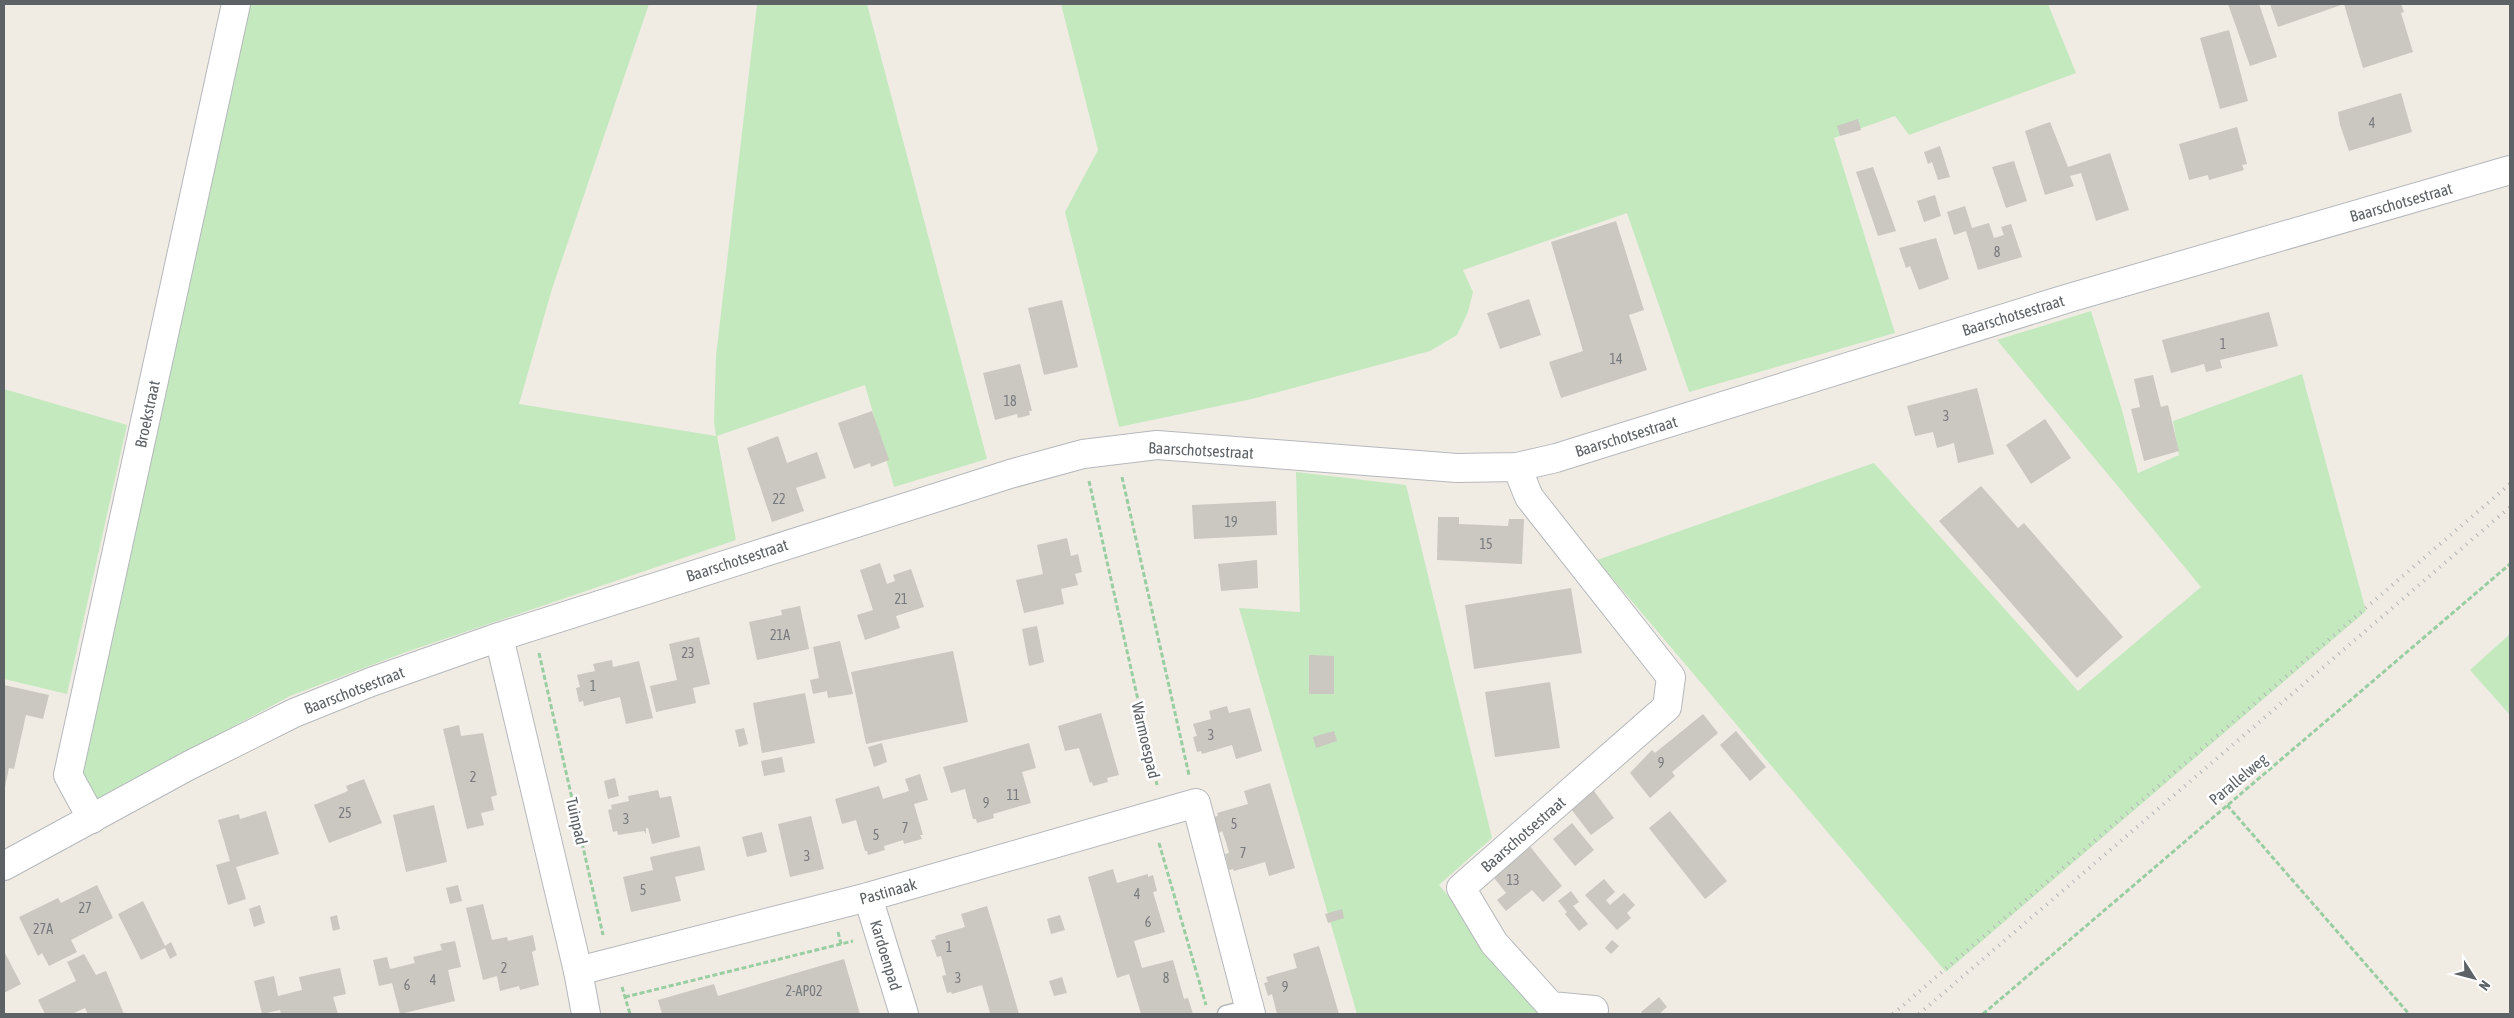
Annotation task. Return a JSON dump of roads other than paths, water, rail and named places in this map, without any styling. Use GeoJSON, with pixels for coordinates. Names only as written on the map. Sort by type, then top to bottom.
{"type":"FeatureCollection","features":[{"type":"Feature","properties":{"kind":"street","name":"Broekstraat"},"geometry":{"type":"LineString","coordinates":[[92,818],[68,775],[236,4]]}},
{"type":"Feature","properties":{"kind":"street","name":"Baarschotsestraat"},"geometry":{"type":"LineString","coordinates":[[4,866],[188,766],[294,713],[532,626],[934,496],[1082,454],[1157,445],[1457,468],[1517,467],[1566,455],[2069,298],[2510,170]]}},
{"type":"Feature","properties":{"kind":"street","name":"Baarschotsestraat"},"geometry":{"type":"LineString","coordinates":[[1517,467],[1529,497],[1671,677],[1667,707],[1462,888],[1494,943],[1551,1006],[1594,1010]]}},
{"type":"Feature","properties":{"kind":"street","name":"Tuinpad"},"geometry":{"type":"LineString","coordinates":[[499,637],[578,971],[586,1014]]}},
{"type":"Feature","properties":{"kind":"street","name":"Pastinaak"},"geometry":{"type":"LineString","coordinates":[[578,971],[868,897],[1196,803],[1242,1012]]}},
{"type":"Feature","properties":{"kind":"street","name":"Kardoenpad"},"geometry":{"type":"LineString","coordinates":[[868,897],[904,1014]]}},
{"type":"Feature","properties":{"kind":"railway"},"geometry":{"type":"LineString","coordinates":[[1893,1014],[2510,484]]}},
{"type":"Feature","properties":{"kind":"railway"},"geometry":{"type":"LineString","coordinates":[[1919,1014],[2510,507]]}}]}
